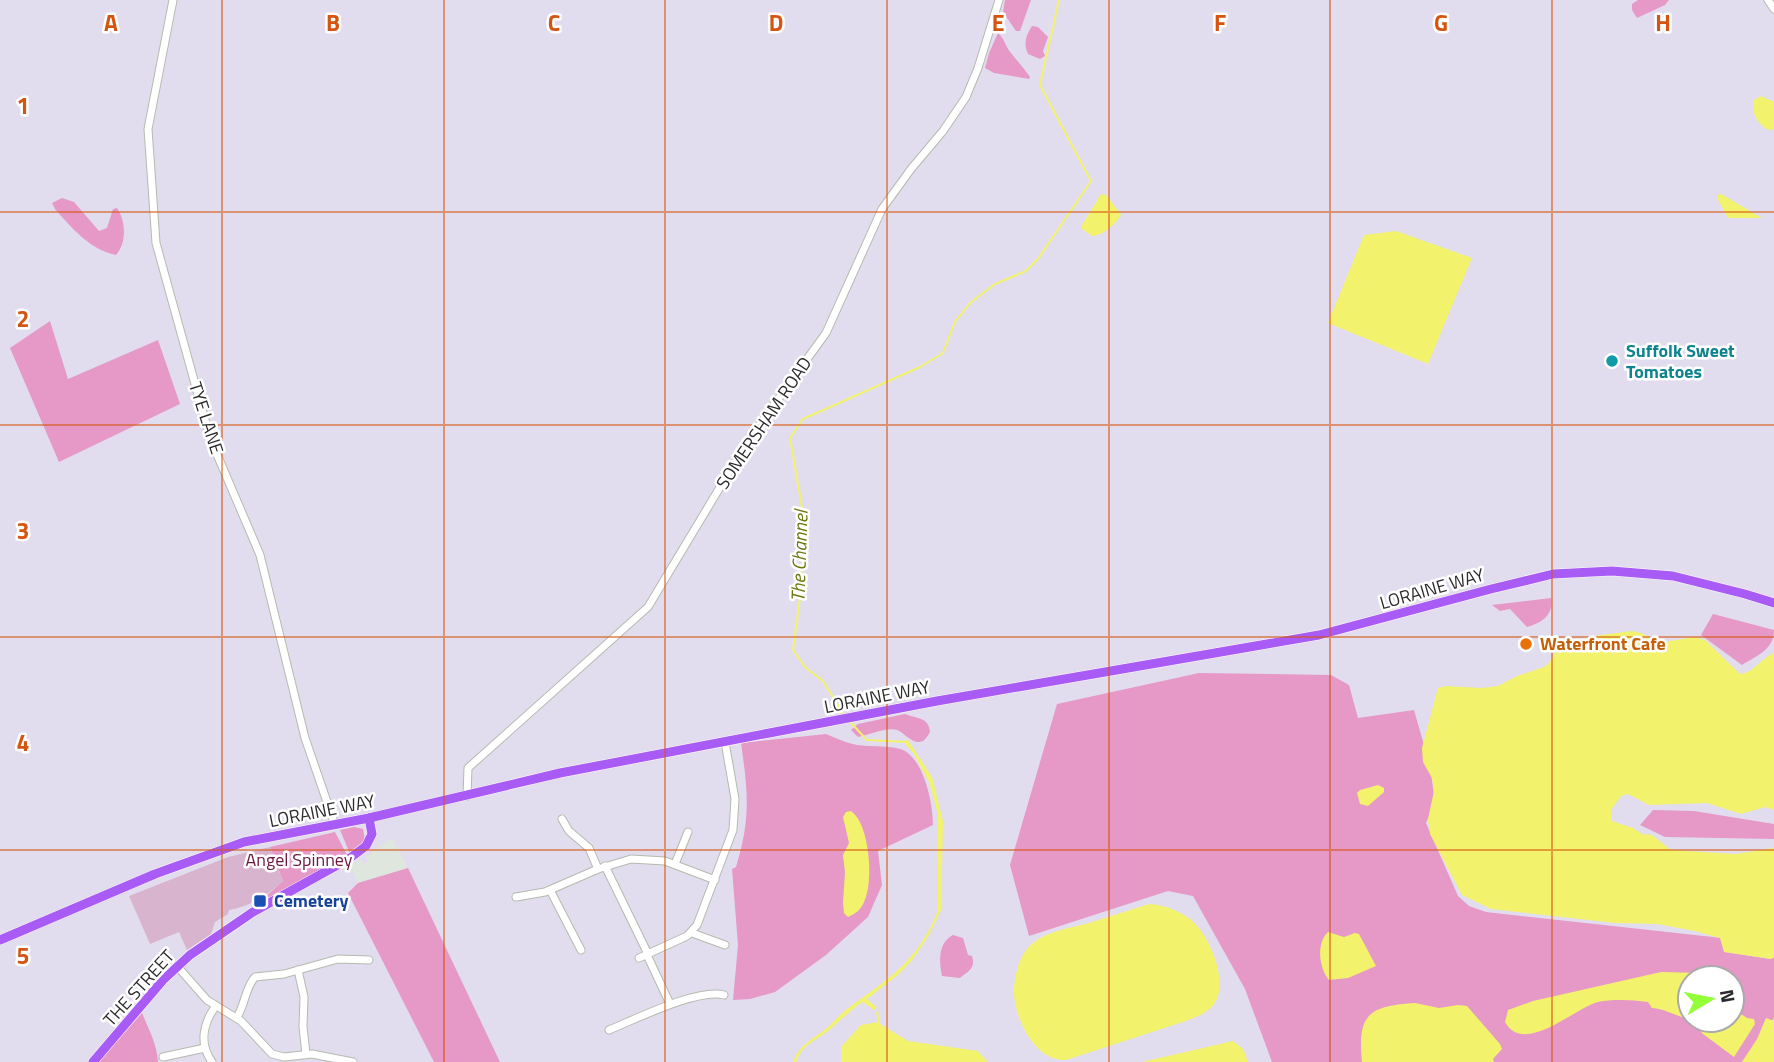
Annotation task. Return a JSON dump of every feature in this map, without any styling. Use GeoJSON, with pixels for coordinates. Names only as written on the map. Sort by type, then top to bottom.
{"type":"FeatureCollection","features":[{"type":"Feature","properties":{"kind":"main road","name":"LORAINE WAY"},"geometry":{"type":"LineString","coordinates":[[0,940],[155,874],[244,842],[369,818],[561,773],[1319,635],[1553,574],[1612,571],[1673,576],[1774,604]]}},
{"type":"Feature","properties":{"kind":"main road","name":"THE STREET"},"geometry":{"type":"LineString","coordinates":[[93,1062],[177,966],[207,942],[362,849],[371,838],[369,818]]}},
{"type":"Feature","properties":{"kind":"street","name":"TYE LANE"},"geometry":{"type":"LineString","coordinates":[[173,0],[148,129],[156,243],[210,438],[260,555],[305,738],[335,825]]}},
{"type":"Feature","properties":{"kind":"street","name":"SOMERSHAM ROAD"},"geometry":{"type":"LineString","coordinates":[[467,796],[468,768],[648,607],[749,439],[826,332],[882,209],[966,97],[999,0]]}},
{"type":"Feature","properties":{"kind":"street"},"geometry":{"type":"LineString","coordinates":[[1768,0],[1774,9]]}},
{"type":"Feature","properties":{"kind":"street"},"geometry":{"type":"LineString","coordinates":[[645,956],[692,933],[731,839],[736,816],[725,742]]}},
{"type":"Feature","properties":{"kind":"street"},"geometry":{"type":"LineString","coordinates":[[562,819],[569,831],[589,848],[602,867],[670,1004]]}},
{"type":"Feature","properties":{"kind":"street"},"geometry":{"type":"LineString","coordinates":[[676,864],[688,832]]}},
{"type":"Feature","properties":{"kind":"street"},"geometry":{"type":"LineString","coordinates":[[516,897],[550,890],[602,867],[644,858],[676,864],[715,880]]}},
{"type":"Feature","properties":{"kind":"street"},"geometry":{"type":"LineString","coordinates":[[550,890],[581,950]]}},
{"type":"Feature","properties":{"kind":"street"},"geometry":{"type":"LineString","coordinates":[[692,933],[725,945]]}},
{"type":"Feature","properties":{"kind":"street"},"geometry":{"type":"LineString","coordinates":[[237,1017],[253,978],[338,959],[369,960]]}},
{"type":"Feature","properties":{"kind":"street"},"geometry":{"type":"LineString","coordinates":[[177,966],[215,1006],[237,1017],[272,1054],[284,1057],[306,1054],[353,1062]]}},
{"type":"Feature","properties":{"kind":"street"},"geometry":{"type":"LineString","coordinates":[[298,970],[304,997],[306,1054]]}},
{"type":"Feature","properties":{"kind":"street"},"geometry":{"type":"LineString","coordinates":[[697,985],[699,995]]}},
{"type":"Feature","properties":{"kind":"street"},"geometry":{"type":"LineString","coordinates":[[609,1030],[670,1004],[699,995],[724,995]]}},
{"type":"Feature","properties":{"kind":"street"},"geometry":{"type":"LineString","coordinates":[[212,1062],[205,1048],[204,1028],[215,1006]]}},
{"type":"Feature","properties":{"kind":"street"},"geometry":{"type":"LineString","coordinates":[[163,1057],[205,1048]]}},
{"type":"Feature","properties":{"kind":"shaded area"},"geometry":{"type":"Polygon","coordinates":[[[1761,96],[1774,102],[1774,129],[1768,130],[1764,127],[1754,114],[1754,100],[1761,96]]]}},
{"type":"Feature","properties":{"kind":"shaded area"},"geometry":{"type":"Polygon","coordinates":[[[1101,194],[1106,195],[1121,214],[1109,229],[1092,236],[1082,229],[1082,225],[1101,194]]]}},
{"type":"Feature","properties":{"kind":"shaded area"},"geometry":{"type":"Polygon","coordinates":[[[1721,194],[1762,218],[1728,218],[1717,198],[1717,195],[1721,194]]]}},
{"type":"Feature","properties":{"kind":"shaded area"},"geometry":{"type":"Polygon","coordinates":[[[1396,231],[1472,258],[1428,364],[1328,323],[1364,235],[1396,231]]]}},
{"type":"Feature","properties":{"kind":"shaded area"},"geometry":{"type":"Polygon","coordinates":[[[1631,631],[1641,633],[1659,643],[1694,637],[1705,640],[1740,674],[1749,671],[1774,653],[1774,810],[1765,807],[1741,814],[1707,803],[1649,805],[1628,794],[1621,796],[1611,810],[1612,821],[1642,834],[1652,835],[1671,850],[1736,854],[1774,848],[1774,957],[1771,959],[1724,952],[1720,938],[1657,924],[1615,923],[1491,909],[1462,895],[1430,834],[1428,819],[1434,791],[1432,778],[1423,762],[1422,748],[1438,688],[1498,686],[1544,667],[1555,653],[1573,649],[1587,637],[1631,631]]]}},
{"type":"Feature","properties":{"kind":"shaded area"},"geometry":{"type":"Polygon","coordinates":[[[908,740],[932,777],[943,821],[941,910],[928,937],[913,959],[899,974],[867,999],[877,1008],[874,1010],[863,1002],[809,1044],[796,1062],[793,1062],[807,1042],[901,967],[921,943],[938,910],[938,814],[929,782],[914,754],[903,741],[908,740]]]}},
{"type":"Feature","properties":{"kind":"shaded area"},"geometry":{"type":"Polygon","coordinates":[[[1378,785],[1384,788],[1384,792],[1368,806],[1360,804],[1357,793],[1378,785]]]}},
{"type":"Feature","properties":{"kind":"shaded area"},"geometry":{"type":"Polygon","coordinates":[[[851,811],[857,818],[866,840],[869,882],[861,907],[848,917],[844,913],[843,903],[843,855],[849,843],[843,817],[846,812],[851,811]]]}},
{"type":"Feature","properties":{"kind":"shaded area"},"geometry":{"type":"Polygon","coordinates":[[[392,838],[408,868],[358,883],[350,866],[360,860],[366,863],[368,861],[365,857],[392,838]]]}},
{"type":"Feature","properties":{"kind":"shaded area"},"geometry":{"type":"Polygon","coordinates":[[[270,847],[283,881],[277,886],[251,903],[229,910],[228,914],[215,922],[211,934],[187,950],[179,932],[150,944],[129,896],[228,857],[270,847]]]}},
{"type":"Feature","properties":{"kind":"shaded area"},"geometry":{"type":"Polygon","coordinates":[[[1149,904],[1180,913],[1190,919],[1204,935],[1215,959],[1220,984],[1214,1004],[1205,1012],[1186,1021],[1066,1060],[1055,1059],[1046,1054],[1037,1047],[1023,1028],[1016,1005],[1015,977],[1027,949],[1041,938],[1057,931],[1149,904]]]}},
{"type":"Feature","properties":{"kind":"shaded area"},"geometry":{"type":"Polygon","coordinates":[[[1328,932],[1344,937],[1359,934],[1376,966],[1348,978],[1329,980],[1320,956],[1322,942],[1328,932]]]}},
{"type":"Feature","properties":{"kind":"shaded area"},"geometry":{"type":"Polygon","coordinates":[[[1661,972],[1676,972],[1676,1015],[1652,1008],[1648,1002],[1616,1000],[1588,1006],[1536,1032],[1524,1034],[1513,1031],[1505,1022],[1508,1010],[1533,1001],[1661,972]]]}},
{"type":"Feature","properties":{"kind":"shaded area"},"geometry":{"type":"Polygon","coordinates":[[[1415,1003],[1439,1008],[1467,1006],[1500,1044],[1502,1049],[1493,1059],[1494,1062],[1362,1062],[1362,1033],[1369,1016],[1387,1007],[1415,1003]]]}},
{"type":"Feature","properties":{"kind":"shaded area"},"geometry":{"type":"Polygon","coordinates":[[[878,1011],[880,1024],[908,1041],[978,1051],[988,1062],[841,1062],[841,1047],[861,1025],[878,1022],[878,1011]]]}},
{"type":"Feature","properties":{"kind":"shaded area"},"geometry":{"type":"Polygon","coordinates":[[[1746,1017],[1754,1019],[1755,1024],[1734,1057],[1703,1034],[1746,1034],[1746,1017]]]}},
{"type":"Feature","properties":{"kind":"shaded area"},"geometry":{"type":"Polygon","coordinates":[[[1766,1018],[1774,1021],[1774,1062],[1742,1062],[1757,1039],[1766,1018]]]}},
{"type":"Feature","properties":{"kind":"shaded area"},"geometry":{"type":"Polygon","coordinates":[[[1233,1041],[1243,1049],[1248,1062],[1142,1062],[1233,1041]]]}},
{"type":"Feature","properties":{"kind":"green space"},"geometry":{"type":"Polygon","coordinates":[[[1005,0],[1031,0],[1020,31],[1016,31],[1003,12],[1005,0]]]}},
{"type":"Feature","properties":{"kind":"green space"},"geometry":{"type":"Polygon","coordinates":[[[1638,0],[1669,0],[1665,5],[1637,18],[1632,4],[1638,0]]]}},
{"type":"Feature","properties":{"kind":"green space"},"geometry":{"type":"Polygon","coordinates":[[[1032,26],[1038,27],[1048,37],[1043,51],[1045,56],[1040,59],[1028,54],[1026,50],[1026,40],[1032,26]]]}},
{"type":"Feature","properties":{"kind":"green space"},"geometry":{"type":"Polygon","coordinates":[[[998,33],[1029,79],[994,73],[985,68],[998,33]]]}},
{"type":"Feature","properties":{"kind":"green space"},"geometry":{"type":"Polygon","coordinates":[[[62,198],[74,202],[99,231],[107,228],[113,209],[117,208],[124,232],[120,250],[116,255],[89,243],[68,223],[52,203],[62,198]]]}},
{"type":"Feature","properties":{"kind":"green space"},"geometry":{"type":"Polygon","coordinates":[[[50,321],[68,379],[158,340],[180,404],[59,462],[10,348],[50,321]]]}},
{"type":"Feature","properties":{"kind":"green space"},"geometry":{"type":"Polygon","coordinates":[[[1551,598],[1549,614],[1538,623],[1527,627],[1510,609],[1500,611],[1492,605],[1551,598]]]}},
{"type":"Feature","properties":{"kind":"green space"},"geometry":{"type":"Polygon","coordinates":[[[1713,614],[1774,630],[1771,643],[1763,652],[1742,665],[1701,635],[1713,614]]]}},
{"type":"Feature","properties":{"kind":"green space"},"geometry":{"type":"Polygon","coordinates":[[[1199,673],[1331,675],[1349,685],[1358,718],[1414,710],[1430,766],[1435,802],[1426,823],[1458,896],[1469,906],[1486,912],[1722,938],[1725,952],[1771,959],[1774,957],[1774,1017],[1751,1062],[1272,1062],[1245,989],[1193,896],[1168,891],[1029,936],[1010,865],[1057,704],[1199,673]]]}},
{"type":"Feature","properties":{"kind":"green space"},"geometry":{"type":"Polygon","coordinates":[[[905,714],[922,719],[929,727],[930,732],[923,741],[914,741],[892,729],[858,737],[851,730],[858,724],[905,714]]]}},
{"type":"Feature","properties":{"kind":"green space"},"geometry":{"type":"Polygon","coordinates":[[[826,734],[857,745],[905,751],[923,774],[933,825],[878,851],[882,885],[868,917],[826,955],[775,992],[750,999],[733,1000],[738,945],[732,869],[736,867],[741,850],[747,805],[741,743],[826,734]]]}},
{"type":"Feature","properties":{"kind":"green space"},"geometry":{"type":"Polygon","coordinates":[[[1653,810],[1694,811],[1774,824],[1774,839],[1665,837],[1640,825],[1653,810]]]}},
{"type":"Feature","properties":{"kind":"green space"},"geometry":{"type":"Polygon","coordinates":[[[354,827],[363,829],[365,840],[350,854],[340,830],[354,827]]]}},
{"type":"Feature","properties":{"kind":"green space","name":"Angel Spinney"},"geometry":{"type":"Polygon","coordinates":[[[335,832],[347,855],[268,899],[265,897],[283,881],[270,847],[335,832]]]}},
{"type":"Feature","properties":{"kind":"green space"},"geometry":{"type":"Polygon","coordinates":[[[408,868],[500,1062],[434,1062],[348,893],[358,883],[408,868]]]}},
{"type":"Feature","properties":{"kind":"green space"},"geometry":{"type":"Polygon","coordinates":[[[953,935],[963,938],[968,955],[972,956],[973,960],[970,969],[960,978],[942,976],[941,970],[942,947],[953,935]]]}},
{"type":"Feature","properties":{"kind":"green space"},"geometry":{"type":"Polygon","coordinates":[[[142,1013],[158,1062],[98,1062],[142,1013]]]}},
{"type":"Feature","properties":{"kind":"waterway","name":"The Channel"},"geometry":{"type":"LineString","coordinates":[[844,715],[823,681],[805,667],[793,650],[803,542],[802,507],[790,438],[803,419],[920,367],[943,353],[955,322],[970,303],[995,284],[1026,271],[1038,259],[1091,181],[1040,85],[1059,0]]}},
{"type":"Feature","properties":{"kind":"waterway","name":"The Channel"},"geometry":{"type":"LineString","coordinates":[[850,722],[867,740],[906,742]]}},
{"type":"Feature","properties":{"kind":"place","name":"Suffolk Sweet Tomatoes"},"geometry":{"type":"Point","coordinates":[1612,361]}},
{"type":"Feature","properties":{"kind":"place","name":"Waterfront Cafe"},"geometry":{"type":"Point","coordinates":[1526,644]}},
{"type":"Feature","properties":{"kind":"place","name":"Cemetery"},"geometry":{"type":"Point","coordinates":[260,901]}}]}
